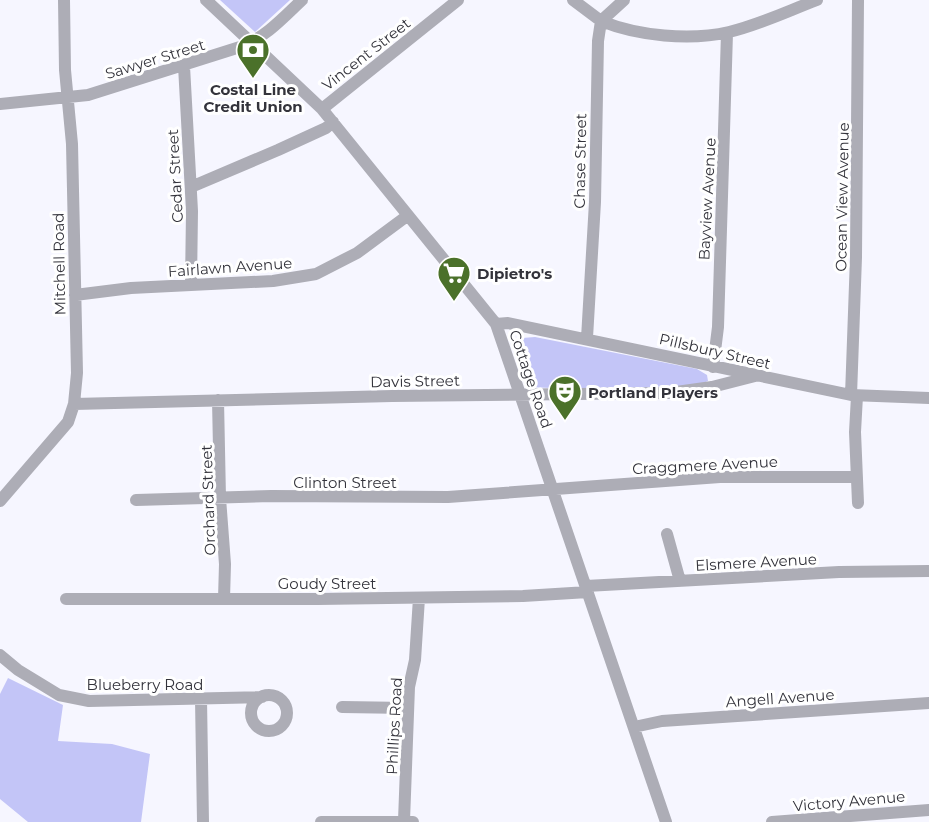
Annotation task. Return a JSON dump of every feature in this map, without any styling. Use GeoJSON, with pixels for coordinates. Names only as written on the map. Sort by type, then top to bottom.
{"type":"FeatureCollection","features":[{"type":"Feature","properties":{"kind":"street","name":"Mitchell Road"},"geometry":{"type":"LineString","coordinates":[[0,501],[61,432],[74,404],[77,373],[72,144],[64,0]]}},
{"type":"Feature","properties":{"kind":"street","name":"Cottage Road"},"geometry":{"type":"LineString","coordinates":[[206,0],[322,109],[496,324],[522,395],[664,822]]}},
{"type":"Feature","properties":{"kind":"street","name":"Sawyer Street"},"geometry":{"type":"LineString","coordinates":[[0,104],[69,97],[113,88],[252,43],[302,0]]}},
{"type":"Feature","properties":{"kind":"street","name":"Vincent Street"},"geometry":{"type":"LineString","coordinates":[[322,109],[458,0]]}},
{"type":"Feature","properties":{"kind":"street"},"geometry":{"type":"LineString","coordinates":[[573,0],[601,21],[634,32],[691,35],[727,33],[817,0]]}},
{"type":"Feature","properties":{"kind":"street"},"geometry":{"type":"LineString","coordinates":[[601,21],[624,0]]}},
{"type":"Feature","properties":{"kind":"street","name":"Ocean View Avenue"},"geometry":{"type":"LineString","coordinates":[[858,0],[854,395],[858,503]]}},
{"type":"Feature","properties":{"kind":"street","name":"Chase Street"},"geometry":{"type":"LineString","coordinates":[[587,338],[594,202],[598,41],[601,21]]}},
{"type":"Feature","properties":{"kind":"street","name":"Bayview Avenue"},"geometry":{"type":"LineString","coordinates":[[713,367],[718,327],[727,33]]}},
{"type":"Feature","properties":{"kind":"street","name":"Cedar Street"},"geometry":{"type":"LineString","coordinates":[[184,66],[191,187],[193,257],[191,284]]}},
{"type":"Feature","properties":{"kind":"street"},"geometry":{"type":"LineString","coordinates":[[191,187],[278,150],[326,128],[333,122]]}},
{"type":"Feature","properties":{"kind":"street","name":"Fairlawn Avenue"},"geometry":{"type":"LineString","coordinates":[[75,295],[191,284],[273,281],[315,274],[337,266],[407,216]]}},
{"type":"Feature","properties":{"kind":"street","name":"Pillsbury Street"},"geometry":{"type":"LineString","coordinates":[[496,324],[508,323],[587,338],[755,376],[854,395],[929,398]]}},
{"type":"Feature","properties":{"kind":"street","name":"Davis Street"},"geometry":{"type":"LineString","coordinates":[[74,404],[669,393],[712,387],[755,376]]}},
{"type":"Feature","properties":{"kind":"street","name":"Orchard Street"},"geometry":{"type":"LineString","coordinates":[[218,400],[220,498],[225,564],[224,599]]}},
{"type":"Feature","properties":{"kind":"street","name":"Craggmere Avenue"},"geometry":{"type":"LineString","coordinates":[[553,490],[720,477],[857,477]]}},
{"type":"Feature","properties":{"kind":"street","name":"Clinton Street"},"geometry":{"type":"LineString","coordinates":[[136,500],[448,497],[553,490]]}},
{"type":"Feature","properties":{"kind":"street"},"geometry":{"type":"LineString","coordinates":[[667,534],[680,581]]}},
{"type":"Feature","properties":{"kind":"street","name":"Elsmere Avenue"},"geometry":{"type":"LineString","coordinates":[[587,589],[596,583],[680,581],[839,572],[929,571]]}},
{"type":"Feature","properties":{"kind":"street","name":"Goudy Street"},"geometry":{"type":"LineString","coordinates":[[66,599],[419,597],[587,589]]}},
{"type":"Feature","properties":{"kind":"street","name":"Phillips Road"},"geometry":{"type":"LineString","coordinates":[[404,821],[408,708],[419,597]]}},
{"type":"Feature","properties":{"kind":"street","name":"Blueberry Road"},"geometry":{"type":"LineString","coordinates":[[0,655],[23,673],[59,695],[89,701],[262,697]]}},
{"type":"Feature","properties":{"kind":"street"},"geometry":{"type":"LineString","coordinates":[[230,698],[240,703],[262,730],[274,730],[283,723],[286,712],[282,702],[273,696],[262,697],[254,704],[251,716]]}},
{"type":"Feature","properties":{"kind":"street"},"geometry":{"type":"LineString","coordinates":[[201,699],[203,822]]}},
{"type":"Feature","properties":{"kind":"street","name":"Angell Avenue"},"geometry":{"type":"LineString","coordinates":[[634,727],[662,721],[929,704]]}},
{"type":"Feature","properties":{"kind":"street"},"geometry":{"type":"LineString","coordinates":[[342,707],[408,708]]}},
{"type":"Feature","properties":{"kind":"street","name":"Victory Avenue"},"geometry":{"type":"LineString","coordinates":[[772,822],[929,810]]}},
{"type":"Feature","properties":{"kind":"street"},"geometry":{"type":"LineString","coordinates":[[321,822],[413,822]]}},
{"type":"Feature","properties":{"kind":"shaded area"},"geometry":{"type":"Polygon","coordinates":[[[220,0],[290,0],[255,32],[220,0]]]}},
{"type":"Feature","properties":{"kind":"shaded area"},"geometry":{"type":"Polygon","coordinates":[[[535,337],[697,369],[707,375],[708,381],[693,386],[648,390],[532,387],[517,345],[522,338],[535,337]]]}},
{"type":"Feature","properties":{"kind":"shaded area"},"geometry":{"type":"Polygon","coordinates":[[[8,678],[63,705],[58,741],[112,744],[150,754],[141,822],[28,822],[0,799],[0,694],[8,678]]]}},
{"type":"Feature","properties":{"kind":"place","name":"Costal Line Credit Union"},"geometry":{"type":"Point","coordinates":[253,79]}},
{"type":"Feature","properties":{"kind":"place","name":"Dipietro's"},"geometry":{"type":"Point","coordinates":[454,302]}},
{"type":"Feature","properties":{"kind":"place","name":"Portland Players"},"geometry":{"type":"Point","coordinates":[565,421]}}]}
